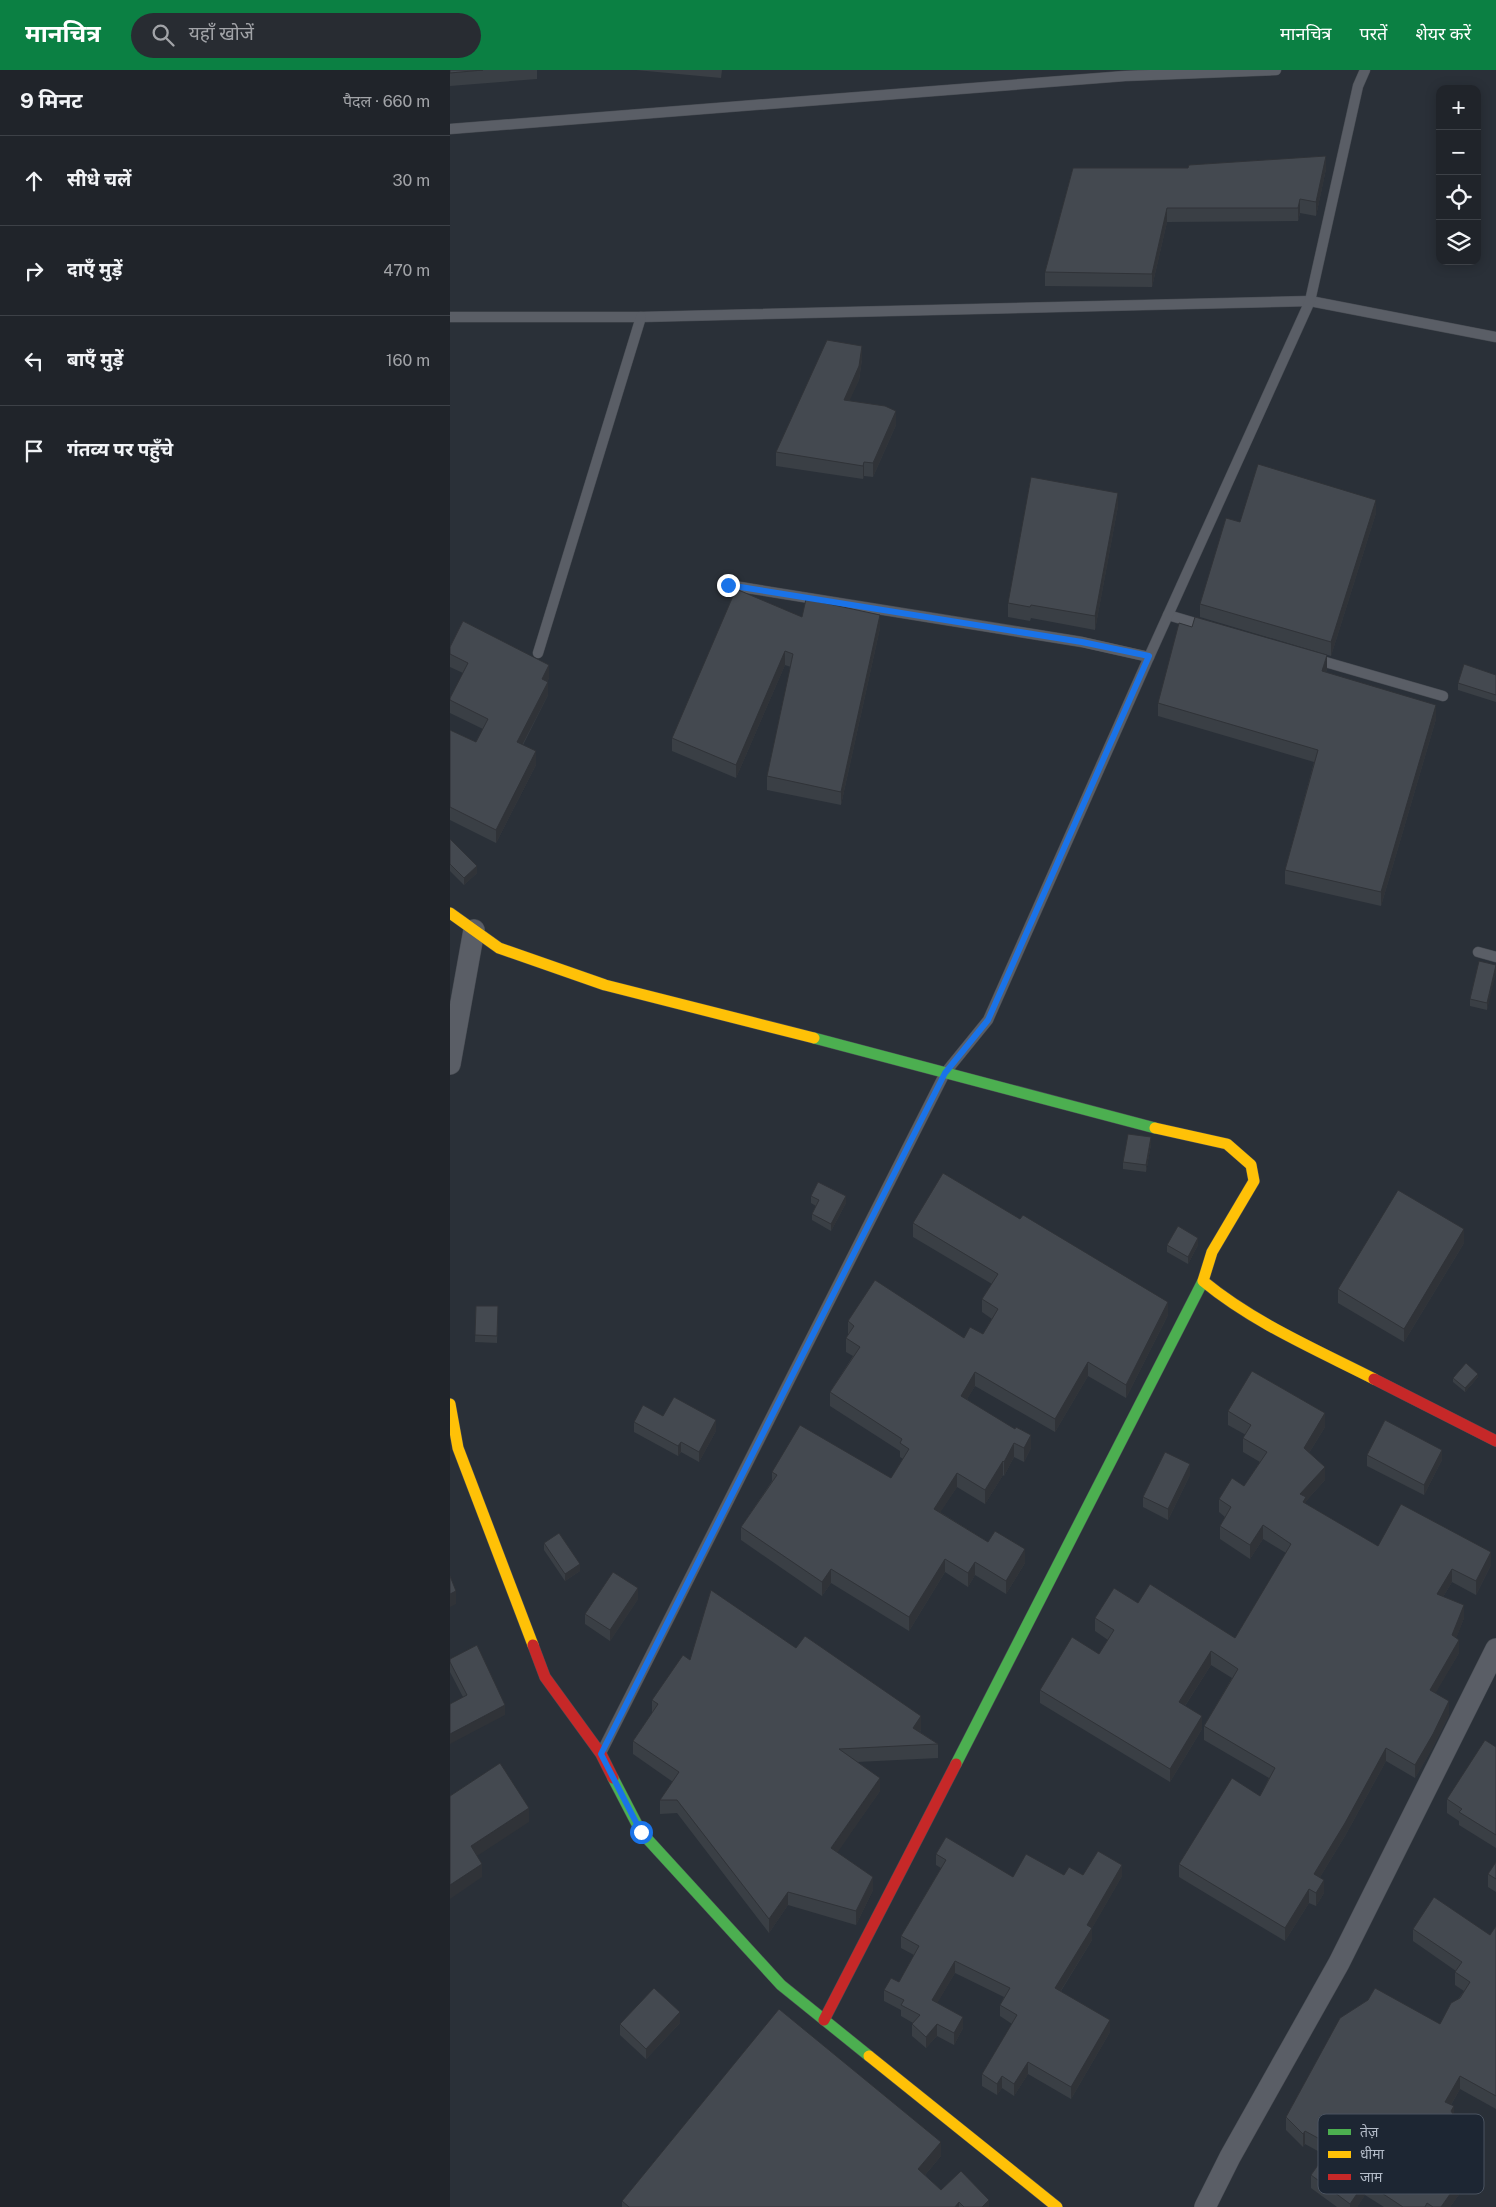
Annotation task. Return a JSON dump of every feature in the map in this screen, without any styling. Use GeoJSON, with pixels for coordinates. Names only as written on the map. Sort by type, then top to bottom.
{"type":"FeatureCollection","features":[{"type":"Feature","properties":{"kind":"street"},"geometry":{"type":"LineString","coordinates":[[450,913],[499,948],[605,985],[1128,1122],[1227,1144],[1251,1165],[1254,1181],[1212,1252],[1203,1281],[1049,1585],[824,2020]]}},
{"type":"Feature","properties":{"kind":"street"},"geometry":{"type":"LineString","coordinates":[[450,1064],[474,930]]}},
{"type":"Feature","properties":{"kind":"street"},"geometry":{"type":"LineString","coordinates":[[1203,1281],[1225,1299],[1265,1324],[1496,1441]]}},
{"type":"Feature","properties":{"kind":"street"},"geometry":{"type":"LineString","coordinates":[[450,1404],[458,1448],[545,1677],[601,1754],[641,1832],[781,1985],[1057,2207]]}},
{"type":"Feature","properties":{"kind":"street"},"geometry":{"type":"LineString","coordinates":[[1205,2207],[1230,2157],[1339,1963],[1496,1649]]}},
{"type":"Feature","properties":{"kind":"lane"},"geometry":{"type":"LineString","coordinates":[[450,129],[1125,76],[1276,70]]}},
{"type":"Feature","properties":{"kind":"lane"},"geometry":{"type":"LineString","coordinates":[[601,1754],[945,1073],[988,1020],[1149,656],[1310,301],[1358,86],[1365,70]]}},
{"type":"Feature","properties":{"kind":"lane"},"geometry":{"type":"LineString","coordinates":[[450,317],[641,317],[1310,301],[1496,337]]}},
{"type":"Feature","properties":{"kind":"lane"},"geometry":{"type":"LineString","coordinates":[[538,653],[641,317]]}},
{"type":"Feature","properties":{"kind":"lane"},"geometry":{"type":"LineString","coordinates":[[728,585],[1082,642],[1149,656]]}},
{"type":"Feature","properties":{"kind":"lane"},"geometry":{"type":"LineString","coordinates":[[1168,615],[1215,629]]}},
{"type":"Feature","properties":{"kind":"lane"},"geometry":{"type":"LineString","coordinates":[[1301,654],[1443,696]]}},
{"type":"Feature","properties":{"kind":"lane"},"geometry":{"type":"LineString","coordinates":[[1478,952],[1496,957]]}},
{"type":"Feature","properties":{"kind":"building"},"geometry":{"type":"Polygon","coordinates":[[[450,70],[483,70],[450,73],[450,70]]]}},
{"type":"Feature","properties":{"kind":"building"},"geometry":{"type":"Polygon","coordinates":[[[1326,156],[1316,202],[1300,199],[1298,208],[1167,208],[1152,274],[1045,272],[1073,168],[1188,168],[1189,165],[1326,156]]]}},
{"type":"Feature","properties":{"kind":"building"},"geometry":{"type":"Polygon","coordinates":[[[827,340],[862,346],[859,366],[844,400],[885,406],[896,411],[873,463],[864,462],[863,466],[776,452],[827,340]]]}},
{"type":"Feature","properties":{"kind":"building"},"geometry":{"type":"Polygon","coordinates":[[[1258,464],[1376,500],[1331,642],[1200,604],[1226,518],[1240,522],[1258,464]]]}},
{"type":"Feature","properties":{"kind":"building"},"geometry":{"type":"Polygon","coordinates":[[[1031,477],[1118,493],[1095,616],[1008,603],[1031,477]]]}},
{"type":"Feature","properties":{"kind":"building"},"geometry":{"type":"Polygon","coordinates":[[[736,589],[802,617],[806,599],[880,615],[841,792],[767,776],[793,654],[785,651],[736,765],[672,738],[736,589]]]}},
{"type":"Feature","properties":{"kind":"building"},"geometry":{"type":"Polygon","coordinates":[[[1195,617],[1327,655],[1322,671],[1436,705],[1381,892],[1285,870],[1318,750],[1158,703],[1179,623],[1192,627],[1195,617]]]}},
{"type":"Feature","properties":{"kind":"building"},"geometry":{"type":"Polygon","coordinates":[[[463,621],[549,665],[542,679],[548,682],[517,742],[536,751],[496,830],[450,807],[450,730],[476,742],[488,719],[450,700],[468,663],[450,654],[450,647],[463,621]]]}},
{"type":"Feature","properties":{"kind":"building"},"geometry":{"type":"Polygon","coordinates":[[[1464,664],[1496,675],[1496,695],[1458,683],[1464,664]]]}},
{"type":"Feature","properties":{"kind":"building"},"geometry":{"type":"Polygon","coordinates":[[[450,839],[477,866],[464,878],[450,864],[450,839]]]}},
{"type":"Feature","properties":{"kind":"building"},"geometry":{"type":"Polygon","coordinates":[[[1479,961],[1496,965],[1487,1003],[1470,999],[1479,961]]]}},
{"type":"Feature","properties":{"kind":"building"},"geometry":{"type":"Polygon","coordinates":[[[1128,1134],[1151,1137],[1146,1165],[1123,1162],[1128,1134]]]}},
{"type":"Feature","properties":{"kind":"building"},"geometry":{"type":"Polygon","coordinates":[[[943,1173],[1020,1219],[1023,1215],[1168,1302],[1126,1385],[1088,1362],[1055,1419],[975,1372],[961,1396],[1015,1429],[1016,1427],[1031,1435],[1024,1448],[1014,1443],[985,1490],[957,1473],[934,1509],[988,1542],[995,1531],[1025,1549],[1006,1581],[975,1562],[968,1573],[945,1559],[909,1617],[831,1569],[822,1582],[741,1527],[777,1475],[772,1472],[800,1425],[891,1478],[909,1449],[900,1443],[902,1439],[830,1392],[860,1347],[846,1338],[854,1326],[848,1321],[875,1280],[964,1338],[970,1327],[983,1334],[998,1309],[982,1299],[998,1274],[913,1223],[943,1173]]]}},
{"type":"Feature","properties":{"kind":"building"},"geometry":{"type":"Polygon","coordinates":[[[818,1182],[846,1196],[831,1224],[812,1214],[819,1200],[811,1196],[818,1182]]]}},
{"type":"Feature","properties":{"kind":"building"},"geometry":{"type":"Polygon","coordinates":[[[1398,1190],[1464,1229],[1404,1329],[1338,1289],[1398,1190]]]}},
{"type":"Feature","properties":{"kind":"building"},"geometry":{"type":"Polygon","coordinates":[[[1178,1226],[1198,1238],[1188,1257],[1167,1245],[1178,1226]]]}},
{"type":"Feature","properties":{"kind":"building"},"geometry":{"type":"Polygon","coordinates":[[[476,1306],[498,1306],[497,1336],[475,1335],[476,1306]]]}},
{"type":"Feature","properties":{"kind":"building"},"geometry":{"type":"Polygon","coordinates":[[[1466,1363],[1478,1374],[1465,1388],[1453,1378],[1466,1363]]]}},
{"type":"Feature","properties":{"kind":"building"},"geometry":{"type":"Polygon","coordinates":[[[1252,1371],[1325,1413],[1304,1448],[1325,1467],[1300,1494],[1306,1497],[1303,1502],[1378,1546],[1401,1504],[1491,1552],[1476,1581],[1452,1569],[1437,1594],[1464,1605],[1452,1635],[1459,1640],[1430,1690],[1449,1701],[1433,1734],[1415,1765],[1386,1748],[1345,1823],[1314,1874],[1324,1880],[1316,1893],[1309,1889],[1285,1928],[1179,1864],[1232,1778],[1260,1796],[1275,1768],[1204,1726],[1238,1669],[1211,1651],[1179,1702],[1202,1716],[1170,1769],[1040,1690],[1072,1637],[1099,1654],[1114,1630],[1095,1618],[1114,1588],[1138,1603],[1150,1584],[1235,1638],[1291,1544],[1263,1525],[1250,1545],[1220,1526],[1231,1507],[1219,1499],[1232,1478],[1244,1486],[1267,1452],[1243,1438],[1251,1425],[1228,1411],[1252,1371]]]}},
{"type":"Feature","properties":{"kind":"building"},"geometry":{"type":"Polygon","coordinates":[[[674,1397],[716,1420],[699,1452],[681,1442],[678,1446],[634,1422],[643,1405],[663,1416],[674,1397]]]}},
{"type":"Feature","properties":{"kind":"building"},"geometry":{"type":"Polygon","coordinates":[[[1385,1420],[1442,1450],[1424,1485],[1367,1455],[1385,1420]]]}},
{"type":"Feature","properties":{"kind":"building"},"geometry":{"type":"Polygon","coordinates":[[[1165,1452],[1190,1464],[1168,1509],[1143,1497],[1165,1452]]]}},
{"type":"Feature","properties":{"kind":"building"},"geometry":{"type":"Polygon","coordinates":[[[559,1533],[580,1564],[565,1574],[544,1543],[559,1533]]]}},
{"type":"Feature","properties":{"kind":"building"},"geometry":{"type":"Polygon","coordinates":[[[613,1572],[638,1588],[610,1630],[585,1614],[613,1572]]]}},
{"type":"Feature","properties":{"kind":"building"},"geometry":{"type":"Polygon","coordinates":[[[450,1576],[456,1591],[450,1594],[450,1576]]]}},
{"type":"Feature","properties":{"kind":"building"},"geometry":{"type":"Polygon","coordinates":[[[711,1590],[796,1648],[805,1636],[921,1716],[913,1728],[938,1744],[839,1749],[880,1778],[831,1848],[873,1877],[856,1911],[788,1892],[769,1919],[677,1800],[660,1800],[679,1772],[633,1741],[658,1704],[652,1700],[683,1655],[690,1660],[711,1590]]]}},
{"type":"Feature","properties":{"kind":"building"},"geometry":{"type":"Polygon","coordinates":[[[477,1645],[505,1705],[450,1734],[450,1704],[467,1695],[450,1659],[477,1645]]]}},
{"type":"Feature","properties":{"kind":"building"},"geometry":{"type":"Polygon","coordinates":[[[1485,1740],[1496,1747],[1496,1835],[1459,1812],[1462,1809],[1447,1799],[1485,1740]]]}},
{"type":"Feature","properties":{"kind":"building"},"geometry":{"type":"Polygon","coordinates":[[[500,1763],[529,1808],[471,1846],[482,1864],[450,1885],[450,1796],[500,1763]]]}},
{"type":"Feature","properties":{"kind":"building"},"geometry":{"type":"Polygon","coordinates":[[[946,1837],[1013,1877],[1026,1854],[1064,1875],[1069,1867],[1083,1875],[1098,1851],[1122,1865],[1087,1925],[1092,1928],[1055,1988],[1110,2020],[1071,2087],[1028,2062],[1014,2084],[1002,2076],[997,2084],[982,2074],[1017,2015],[1000,2005],[1010,1988],[955,1961],[932,2000],[963,2017],[954,2033],[937,2024],[926,2037],[912,2024],[920,2015],[901,2005],[904,2000],[884,1990],[891,1978],[899,1982],[919,1946],[901,1936],[946,1860],[936,1854],[946,1837]]]}},
{"type":"Feature","properties":{"kind":"building"},"geometry":{"type":"Polygon","coordinates":[[[1496,1862],[1496,1879],[1488,1874],[1496,1862]]]}},
{"type":"Feature","properties":{"kind":"building"},"geometry":{"type":"Polygon","coordinates":[[[1434,1897],[1490,1935],[1496,1926],[1496,2096],[1460,2076],[1445,2102],[1454,2106],[1451,2111],[1453,2114],[1318,2114],[1318,2138],[1305,2131],[1303,2134],[1286,2117],[1340,2018],[1368,2000],[1375,1988],[1440,2024],[1451,2003],[1460,1998],[1470,1982],[1455,1972],[1462,1962],[1413,1929],[1434,1897]]]}},
{"type":"Feature","properties":{"kind":"building"},"geometry":{"type":"Polygon","coordinates":[[[654,1988],[680,2012],[646,2049],[620,2024],[654,1988]]]}},
{"type":"Feature","properties":{"kind":"building"},"geometry":{"type":"Polygon","coordinates":[[[779,2009],[941,2142],[918,2169],[941,2190],[961,2171],[989,2200],[982,2207],[964,2207],[959,2202],[955,2207],[629,2207],[622,2201],[779,2009]]]}},
{"type":"Feature","properties":{"kind":"building"},"geometry":{"type":"Polygon","coordinates":[[[1318,2165],[1318,2180],[1311,2175],[1318,2165]]]}},
{"type":"Feature","properties":{"kind":"building"},"geometry":{"type":"Polygon","coordinates":[[[1337,2194],[1357,2194],[1350,2204],[1337,2194]]]}},
{"type":"Feature","properties":{"kind":"building"},"geometry":{"type":"Polygon","coordinates":[[[1383,2194],[1450,2194],[1441,2207],[1433,2207],[1427,2203],[1425,2207],[1403,2207],[1383,2194]]]}},
{"type":"Feature","properties":{"kind":"traffic: fast"},"geometry":{"type":"LineString","coordinates":[[814,1038],[1155,1128]]}},
{"type":"Feature","properties":{"kind":"traffic: fast"},"geometry":{"type":"LineString","coordinates":[[956,1764],[1203,1281]]}},
{"type":"Feature","properties":{"kind":"traffic: fast"},"geometry":{"type":"LineString","coordinates":[[613,1778],[641,1832],[781,1985],[869,2056]]}},
{"type":"Feature","properties":{"kind":"traffic: slow"},"geometry":{"type":"LineString","coordinates":[[450,913],[499,948],[605,985],[814,1038]]}},
{"type":"Feature","properties":{"kind":"traffic: slow"},"geometry":{"type":"LineString","coordinates":[[1155,1128],[1227,1144],[1251,1165],[1254,1181],[1212,1252],[1203,1281],[1264,1323],[1374,1379]]}},
{"type":"Feature","properties":{"kind":"traffic: slow"},"geometry":{"type":"LineString","coordinates":[[450,1404],[458,1448],[533,1645]]}},
{"type":"Feature","properties":{"kind":"traffic: slow"},"geometry":{"type":"LineString","coordinates":[[869,2056],[1057,2207]]}},
{"type":"Feature","properties":{"kind":"traffic: jam"},"geometry":{"type":"LineString","coordinates":[[1374,1379],[1496,1441]]}},
{"type":"Feature","properties":{"kind":"traffic: jam"},"geometry":{"type":"LineString","coordinates":[[533,1645],[545,1677],[601,1754],[613,1778]]}},
{"type":"Feature","properties":{"kind":"traffic: jam"},"geometry":{"type":"LineString","coordinates":[[824,2020],[956,1764]]}},
{"type":"Feature","properties":{"kind":"route"},"geometry":{"type":"LineString","coordinates":[[641,1832],[601,1754],[945,1073],[988,1020],[1149,656],[1082,642],[728,585]]}}]}
